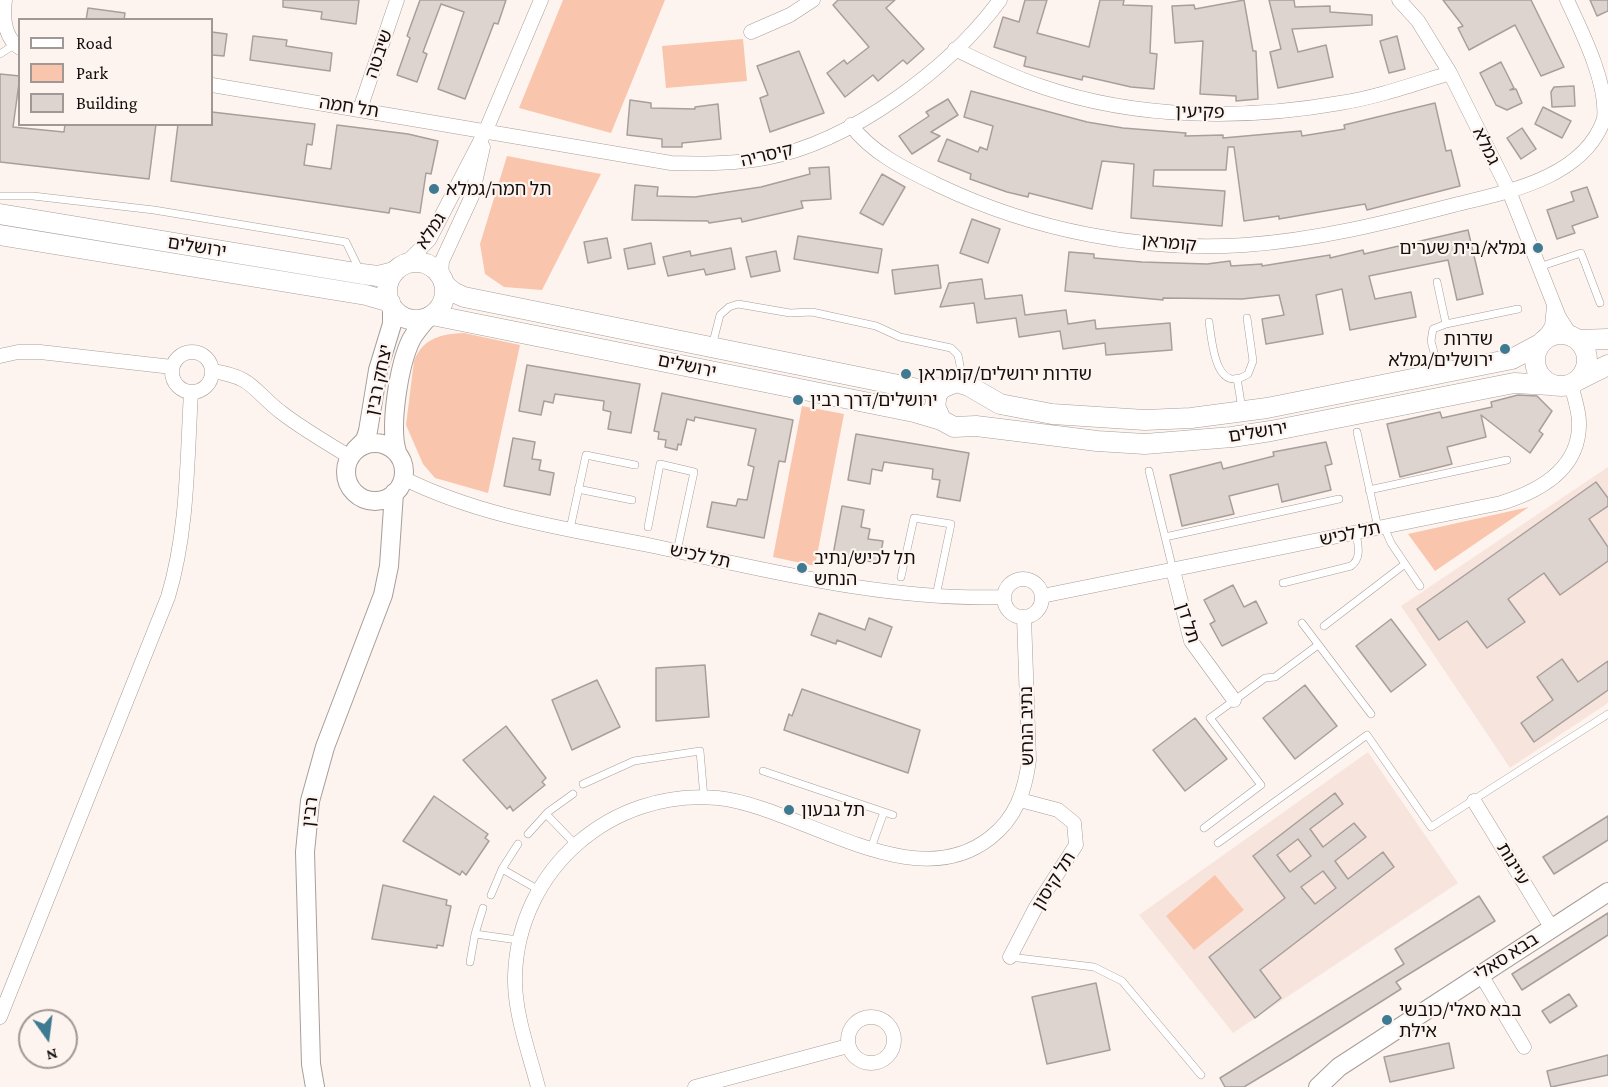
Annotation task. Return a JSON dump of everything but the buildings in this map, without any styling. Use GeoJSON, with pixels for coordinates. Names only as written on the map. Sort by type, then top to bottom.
{"type":"FeatureCollection","features":[{"type":"Feature","properties":{"kind":"main road","name":"ירושלים"},"geometry":{"type":"LineString","coordinates":[[0,214],[362,274],[378,276],[399,268]]}},
{"type":"Feature","properties":{"kind":"main road","name":"ירושלים"},"geometry":{"type":"LineString","coordinates":[[0,234],[366,295],[391,304]]}},
{"type":"Feature","properties":{"kind":"main road"},"geometry":{"type":"LineString","coordinates":[[423,263],[442,279],[443,302],[430,316],[418,319],[405,317],[391,304],[387,288],[399,268],[423,263]]}},
{"type":"Feature","properties":{"kind":"main road","name":"ירושלים"},"geometry":{"type":"LineString","coordinates":[[442,279],[453,292],[464,297],[918,389],[942,388]]}},
{"type":"Feature","properties":{"kind":"main road","name":"ירושלים"},"geometry":{"type":"LineString","coordinates":[[430,316],[914,412],[941,420]]}},
{"type":"Feature","properties":{"kind":"main road"},"geometry":{"type":"LineString","coordinates":[[1608,339],[1574,338],[1558,334],[1542,342],[1535,354],[1535,367],[1541,378],[1551,385],[1575,382],[1608,365]]}},
{"type":"Feature","properties":{"kind":"main road"},"geometry":{"type":"LineString","coordinates":[[1574,338],[1587,358],[1585,370],[1575,382]]}},
{"type":"Feature","properties":{"kind":"main road","name":"ירושלים"},"geometry":{"type":"LineString","coordinates":[[969,387],[1000,404],[1052,414],[1145,420],[1243,411],[1512,359],[1542,342]]}},
{"type":"Feature","properties":{"kind":"main road","name":"ירושלים"},"geometry":{"type":"LineString","coordinates":[[962,426],[1097,441],[1145,444],[1193,441],[1271,431],[1514,383],[1551,385]]}},
{"type":"Feature","properties":{"kind":"main road"},"geometry":{"type":"LineString","coordinates":[[949,384],[969,387],[978,398],[978,411],[969,423],[954,427],[941,420],[935,406],[937,394],[942,388],[949,384]]}},
{"type":"Feature","properties":{"kind":"street"},"geometry":{"type":"LineString","coordinates":[[5,0],[6,28],[17,46]]}},
{"type":"Feature","properties":{"kind":"street","name":"שיבטה"},"geometry":{"type":"LineString","coordinates":[[360,109],[398,0]]}},
{"type":"Feature","properties":{"kind":"street","name":"גמלא"},"geometry":{"type":"LineString","coordinates":[[399,268],[429,240],[486,130],[541,0]]}},
{"type":"Feature","properties":{"kind":"street"},"geometry":{"type":"LineString","coordinates":[[751,32],[790,15],[813,0]]}},
{"type":"Feature","properties":{"kind":"street","name":"קיסריה"},"geometry":{"type":"LineString","coordinates":[[486,130],[671,162],[720,164],[768,158],[814,143],[851,125],[907,90],[955,50],[1000,0]]}},
{"type":"Feature","properties":{"kind":"street","name":"גמלא"},"geometry":{"type":"LineString","coordinates":[[1399,0],[1418,21],[1450,73],[1509,191],[1554,304],[1574,338]]}},
{"type":"Feature","properties":{"kind":"street"},"geometry":{"type":"LineString","coordinates":[[1567,0],[1603,80],[1607,102],[1605,125]]}},
{"type":"Feature","properties":{"kind":"street","name":"פקיעין"},"geometry":{"type":"LineString","coordinates":[[955,50],[1006,74],[1090,100],[1129,108],[1199,113],[1250,113],[1340,104],[1450,73]]}},
{"type":"Feature","properties":{"kind":"street","name":"תל חמה"},"geometry":{"type":"LineString","coordinates":[[213,85],[486,130]]}},
{"type":"Feature","properties":{"kind":"street","name":"קומראן"},"geometry":{"type":"LineString","coordinates":[[851,125],[878,151],[958,195],[1066,230],[1200,246],[1283,241],[1359,230],[1509,191],[1542,178],[1571,162],[1587,148],[1605,125]]}},
{"type":"Feature","properties":{"kind":"street","name":"גמלא"},"geometry":{"type":"LineString","coordinates":[[442,279],[442,261],[472,196],[486,130]]}},
{"type":"Feature","properties":{"kind":"street","name":"יצחק רבין"},"geometry":{"type":"LineString","coordinates":[[353,453],[365,440],[368,431],[378,370],[392,324],[391,304]]}},
{"type":"Feature","properties":{"kind":"street"},"geometry":{"type":"LineString","coordinates":[[1542,342],[1552,326],[1554,304]]}},
{"type":"Feature","properties":{"kind":"street","name":"יצחק רבין"},"geometry":{"type":"LineString","coordinates":[[397,452],[395,416],[401,374],[411,341],[430,316]]}},
{"type":"Feature","properties":{"kind":"street"},"geometry":{"type":"LineString","coordinates":[[0,356],[18,352],[40,352],[172,367]]}},
{"type":"Feature","properties":{"kind":"street"},"geometry":{"type":"LineString","coordinates":[[195,352],[207,358],[212,371],[208,384],[191,392],[185,391],[175,383],[172,367],[182,354],[195,352]]}},
{"type":"Feature","properties":{"kind":"street"},"geometry":{"type":"LineString","coordinates":[[212,371],[237,375],[246,380],[281,412],[353,453]]}},
{"type":"Feature","properties":{"kind":"street","name":"תל לכיש"},"geometry":{"type":"LineString","coordinates":[[1042,596],[1500,503],[1539,488],[1554,478],[1564,467],[1577,441],[1579,426],[1575,382]]}},
{"type":"Feature","properties":{"kind":"street"},"geometry":{"type":"LineString","coordinates":[[0,1017],[168,597],[178,564],[181,540],[191,392]]}},
{"type":"Feature","properties":{"kind":"street"},"geometry":{"type":"LineString","coordinates":[[391,550],[403,464],[397,452],[377,442],[363,445],[353,453],[346,470],[348,483],[356,494],[368,500],[382,500],[399,486]]}},
{"type":"Feature","properties":{"kind":"street","name":"תל לכיש"},"geometry":{"type":"LineString","coordinates":[[399,486],[483,510],[828,582],[936,596],[1003,597]]}},
{"type":"Feature","properties":{"kind":"street"},"geometry":{"type":"LineString","coordinates":[[368,500],[382,524],[391,550]]}},
{"type":"Feature","properties":{"kind":"street","name":"רבין"},"geometry":{"type":"LineString","coordinates":[[315,1087],[311,1064],[305,852],[310,801],[325,747],[383,595],[391,550]]}},
{"type":"Feature","properties":{"kind":"street","name":"תל דן"},"geometry":{"type":"LineString","coordinates":[[1173,570],[1191,641],[1234,700]]}},
{"type":"Feature","properties":{"kind":"street"},"geometry":{"type":"LineString","coordinates":[[1024,579],[1035,583],[1042,596],[1037,610],[1024,617],[1008,611],[1003,597],[1010,584],[1024,579]]}},
{"type":"Feature","properties":{"kind":"street","name":"נתיב הנחש"},"geometry":{"type":"LineString","coordinates":[[538,1087],[520,1018],[516,988],[518,940],[530,904],[549,872],[574,844],[605,822],[640,806],[678,798],[719,798],[761,809],[897,856],[921,859],[943,858],[963,853],[982,844],[998,832],[1011,817],[1020,800],[1029,760],[1024,617]]}},
{"type":"Feature","properties":{"kind":"street","name":"תל קיסון"},"geometry":{"type":"LineString","coordinates":[[1010,957],[1036,907],[1076,845],[1074,823],[1058,810],[1020,800]]}},
{"type":"Feature","properties":{"kind":"street","name":"עיינות"},"geometry":{"type":"LineString","coordinates":[[1474,801],[1551,927]]}},
{"type":"Feature","properties":{"kind":"street","name":"בבא סאלי"},"geometry":{"type":"LineString","coordinates":[[1318,1087],[1339,1067],[1480,973],[1608,892]]}},
{"type":"Feature","properties":{"kind":"street"},"geometry":{"type":"LineString","coordinates":[[1480,973],[1524,1047]]}},
{"type":"Feature","properties":{"kind":"street"},"geometry":{"type":"LineString","coordinates":[[695,1087],[848,1046]]}},
{"type":"Feature","properties":{"kind":"lane"},"geometry":{"type":"LineString","coordinates":[[0,54],[17,46]]}},
{"type":"Feature","properties":{"kind":"lane"},"geometry":{"type":"LineString","coordinates":[[0,196],[33,196],[154,210],[346,242],[362,274]]}},
{"type":"Feature","properties":{"kind":"lane"},"geometry":{"type":"LineString","coordinates":[[1539,267],[1581,253],[1600,303]]}},
{"type":"Feature","properties":{"kind":"lane"},"geometry":{"type":"LineString","coordinates":[[1437,282],[1446,324]]}},
{"type":"Feature","properties":{"kind":"lane"},"geometry":{"type":"LineString","coordinates":[[712,347],[720,315],[729,307],[738,304],[790,313],[812,312],[876,326],[900,337],[951,348],[958,355],[969,387]]}},
{"type":"Feature","properties":{"kind":"lane"},"geometry":{"type":"LineString","coordinates":[[1440,373],[1431,333],[1436,327],[1518,309]]}},
{"type":"Feature","properties":{"kind":"lane"},"geometry":{"type":"LineString","coordinates":[[1209,322],[1218,368],[1227,377],[1237,378],[1248,374],[1252,365],[1247,318]]}},
{"type":"Feature","properties":{"kind":"lane"},"geometry":{"type":"LineString","coordinates":[[1237,378],[1243,411]]}},
{"type":"Feature","properties":{"kind":"lane"},"geometry":{"type":"LineString","coordinates":[[1357,432],[1369,490],[1381,528],[1420,586]]}},
{"type":"Feature","properties":{"kind":"lane"},"geometry":{"type":"LineString","coordinates":[[570,529],[586,455],[635,465]]}},
{"type":"Feature","properties":{"kind":"lane"},"geometry":{"type":"LineString","coordinates":[[1369,490],[1507,460]]}},
{"type":"Feature","properties":{"kind":"lane"},"geometry":{"type":"LineString","coordinates":[[648,527],[660,464],[694,472],[677,552]]}},
{"type":"Feature","properties":{"kind":"lane"},"geometry":{"type":"LineString","coordinates":[[1149,471],[1173,570]]}},
{"type":"Feature","properties":{"kind":"lane"},"geometry":{"type":"LineString","coordinates":[[578,489],[632,500]]}},
{"type":"Feature","properties":{"kind":"lane"},"geometry":{"type":"LineString","coordinates":[[1165,537],[1339,499]]}},
{"type":"Feature","properties":{"kind":"lane"},"geometry":{"type":"LineString","coordinates":[[901,577],[914,518],[951,524],[936,596]]}},
{"type":"Feature","properties":{"kind":"lane"},"geometry":{"type":"LineString","coordinates":[[1283,583],[1351,566],[1359,555],[1356,533]]}},
{"type":"Feature","properties":{"kind":"lane"},"geometry":{"type":"LineString","coordinates":[[1324,626],[1405,564]]}},
{"type":"Feature","properties":{"kind":"lane"},"geometry":{"type":"LineString","coordinates":[[1302,623],[1371,714]]}},
{"type":"Feature","properties":{"kind":"lane"},"geometry":{"type":"LineString","coordinates":[[1204,828],[1261,785],[1210,718],[1265,678],[1275,677],[1318,645]]}},
{"type":"Feature","properties":{"kind":"lane"},"geometry":{"type":"LineString","coordinates":[[1218,843],[1367,735],[1431,827],[1608,714]]}},
{"type":"Feature","properties":{"kind":"lane"},"geometry":{"type":"LineString","coordinates":[[583,784],[634,761],[700,751],[704,798]]}},
{"type":"Feature","properties":{"kind":"lane"},"geometry":{"type":"LineString","coordinates":[[764,771],[893,815]]}},
{"type":"Feature","properties":{"kind":"lane"},"geometry":{"type":"LineString","coordinates":[[528,834],[546,814],[573,794]]}},
{"type":"Feature","properties":{"kind":"lane"},"geometry":{"type":"LineString","coordinates":[[871,848],[884,812]]}},
{"type":"Feature","properties":{"kind":"lane"},"geometry":{"type":"LineString","coordinates":[[546,814],[574,844]]}},
{"type":"Feature","properties":{"kind":"lane"},"geometry":{"type":"LineString","coordinates":[[491,895],[502,869],[518,844]]}},
{"type":"Feature","properties":{"kind":"lane"},"geometry":{"type":"LineString","coordinates":[[502,869],[539,890]]}},
{"type":"Feature","properties":{"kind":"lane"},"geometry":{"type":"LineString","coordinates":[[470,962],[483,908]]}},
{"type":"Feature","properties":{"kind":"lane"},"geometry":{"type":"LineString","coordinates":[[475,934],[518,940]]}},
{"type":"Feature","properties":{"kind":"lane"},"geometry":{"type":"LineString","coordinates":[[1010,957],[1094,967],[1122,981],[1201,1075]]}},
{"type":"Feature","properties":{"kind":"shaded area"},"geometry":{"type":"Polygon","coordinates":[[[1608,467],[1608,703],[1510,768],[1401,606],[1608,467]]]}},
{"type":"Feature","properties":{"kind":"shaded area"},"geometry":{"type":"Polygon","coordinates":[[[1368,752],[1458,883],[1233,1033],[1139,915],[1368,752]]]}},
{"type":"Feature","properties":{"kind":"green space"},"geometry":{"type":"Polygon","coordinates":[[[563,0],[665,0],[611,133],[519,108],[563,0]]]}},
{"type":"Feature","properties":{"kind":"green space"},"geometry":{"type":"Polygon","coordinates":[[[743,39],[747,81],[666,88],[662,46],[743,39]]]}},
{"type":"Feature","properties":{"kind":"green space"},"geometry":{"type":"Polygon","coordinates":[[[507,156],[601,174],[542,290],[504,287],[485,274],[480,244],[507,156]]]}},
{"type":"Feature","properties":{"kind":"green space"},"geometry":{"type":"Polygon","coordinates":[[[464,333],[520,345],[488,493],[435,478],[423,464],[406,425],[414,361],[418,353],[428,342],[440,336],[464,333]]]}},
{"type":"Feature","properties":{"kind":"green space"},"geometry":{"type":"Polygon","coordinates":[[[802,406],[844,414],[815,566],[773,557],[802,406]]]}},
{"type":"Feature","properties":{"kind":"green space"},"geometry":{"type":"Polygon","coordinates":[[[1529,507],[1435,571],[1408,534],[1529,507]]]}},
{"type":"Feature","properties":{"kind":"green space"},"geometry":{"type":"Polygon","coordinates":[[[1215,875],[1244,910],[1194,950],[1166,916],[1215,875]]]}},
{"type":"Feature","properties":{"kind":"place","name":"תל חמה/גמלא"},"geometry":{"type":"Point","coordinates":[434,189]}},
{"type":"Feature","properties":{"kind":"place","name":"גמלא/בית שערים"},"geometry":{"type":"Point","coordinates":[1538,248]}},
{"type":"Feature","properties":{"kind":"place","name":"שדרות ירושלים/גמלא"},"geometry":{"type":"Point","coordinates":[1505,349]}},
{"type":"Feature","properties":{"kind":"place","name":"שדרות ירושלים/קומראן"},"geometry":{"type":"Point","coordinates":[906,374]}},
{"type":"Feature","properties":{"kind":"place","name":"ירושלים/דרך רבין"},"geometry":{"type":"Point","coordinates":[798,400]}},
{"type":"Feature","properties":{"kind":"place","name":"תל לכיש/נתיב הנחש"},"geometry":{"type":"Point","coordinates":[802,568]}},
{"type":"Feature","properties":{"kind":"place","name":"תל גבעון"},"geometry":{"type":"Point","coordinates":[789,810]}},
{"type":"Feature","properties":{"kind":"place","name":"בבא סאלי/כובשי אילת"},"geometry":{"type":"Point","coordinates":[1387,1020]}}]}
